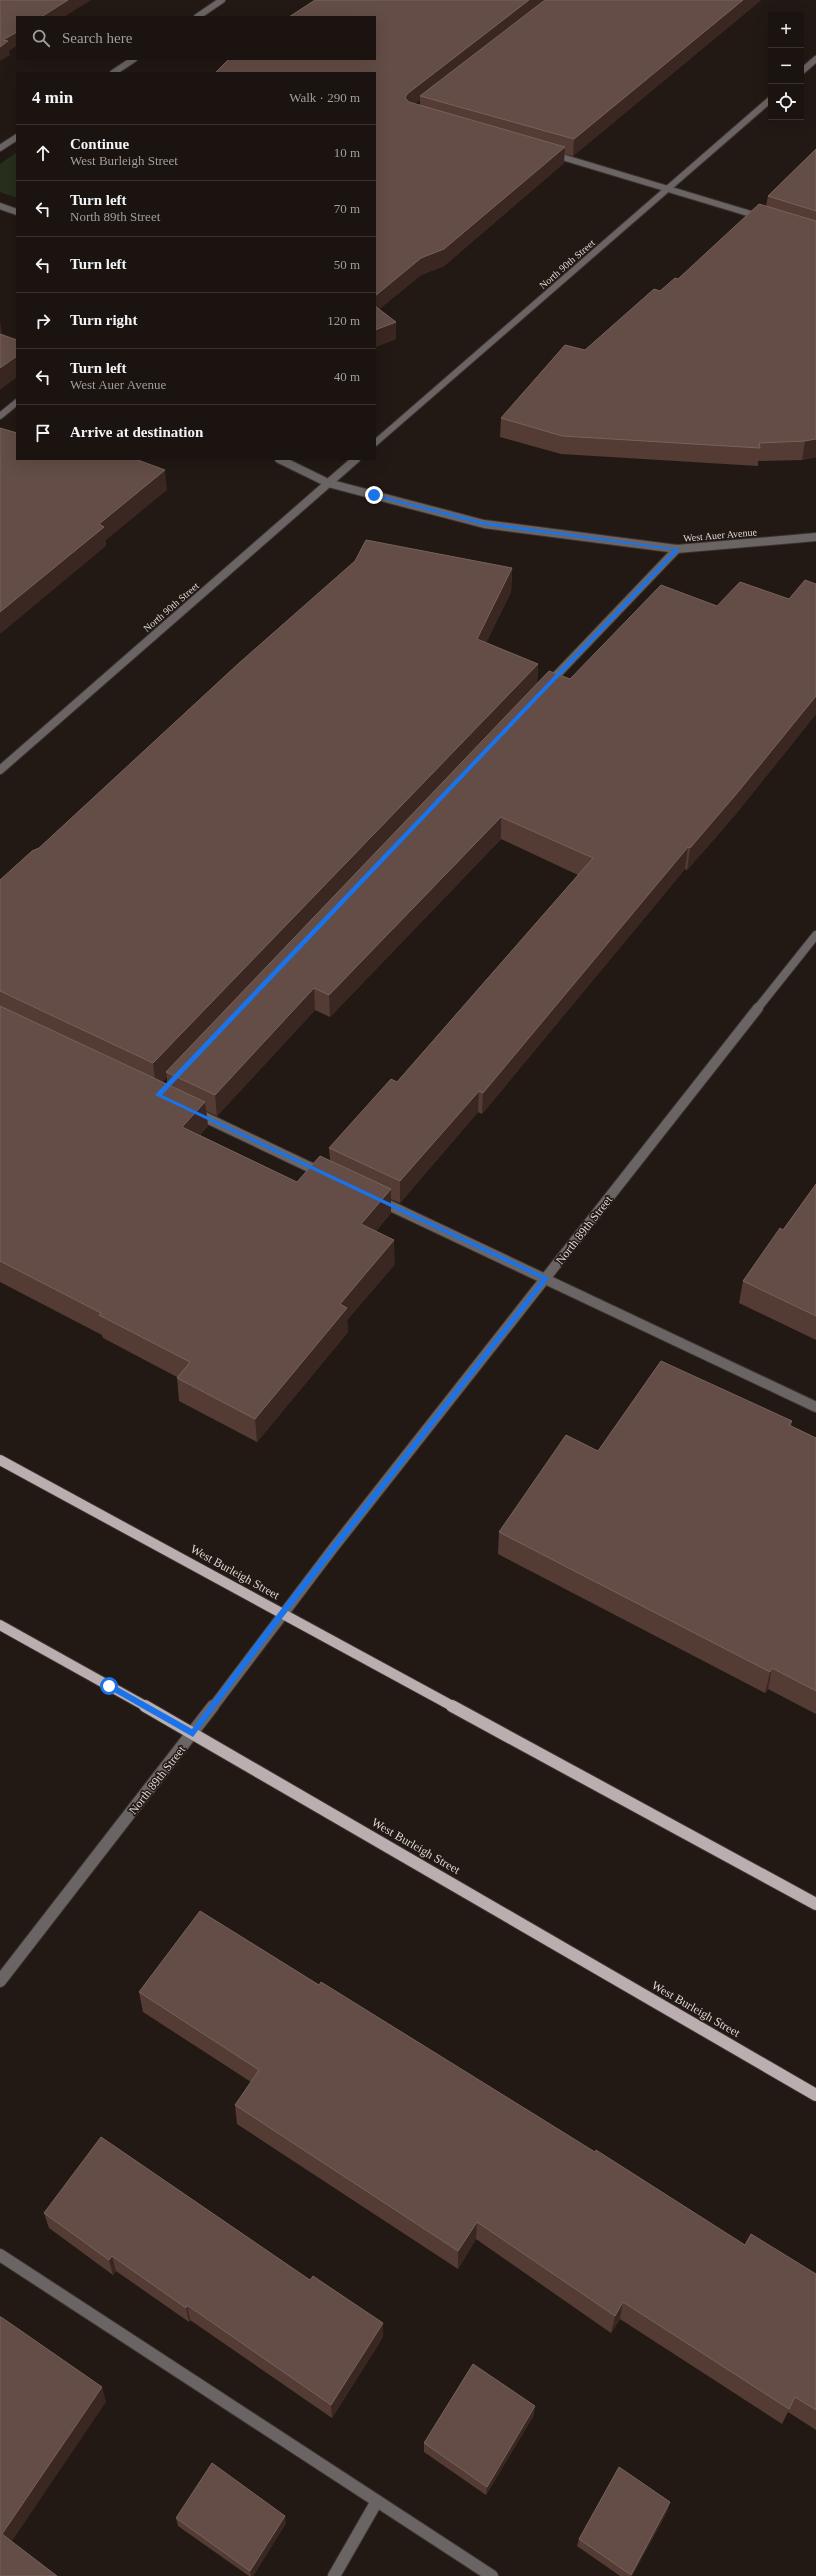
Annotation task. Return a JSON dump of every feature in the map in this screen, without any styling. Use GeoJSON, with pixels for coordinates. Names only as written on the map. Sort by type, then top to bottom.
{"type":"FeatureCollection","features":[{"type":"Feature","properties":{"kind":"main road","name":"West Burleigh Street"},"geometry":{"type":"LineString","coordinates":[[0,1460],[816,1904]]}},
{"type":"Feature","properties":{"kind":"main road","name":"West Burleigh Street"},"geometry":{"type":"LineString","coordinates":[[0,1625],[193,1733],[816,2095]]}},
{"type":"Feature","properties":{"kind":"street"},"geometry":{"type":"LineString","coordinates":[[198,16],[222,0]]}},
{"type":"Feature","properties":{"kind":"street"},"geometry":{"type":"LineString","coordinates":[[804,69],[816,59]]}},
{"type":"Feature","properties":{"kind":"street"},"geometry":{"type":"LineString","coordinates":[[114,72],[132,60]]}},
{"type":"Feature","properties":{"kind":"street","name":"North 90th Street"},"geometry":{"type":"LineString","coordinates":[[376,442],[670,189],[768,102]]}},
{"type":"Feature","properties":{"kind":"street"},"geometry":{"type":"LineString","coordinates":[[0,148],[16,138]]}},
{"type":"Feature","properties":{"kind":"street"},"geometry":{"type":"LineString","coordinates":[[548,153],[772,221]]}},
{"type":"Feature","properties":{"kind":"street"},"geometry":{"type":"LineString","coordinates":[[0,206],[16,212]]}},
{"type":"Feature","properties":{"kind":"street"},"geometry":{"type":"LineString","coordinates":[[0,416],[16,403]]}},
{"type":"Feature","properties":{"kind":"street","name":"West Auer Avenue"},"geometry":{"type":"LineString","coordinates":[[281,460],[328,483],[484,524],[678,549],[816,537]]}},
{"type":"Feature","properties":{"kind":"street","name":"North 90th Street"},"geometry":{"type":"LineString","coordinates":[[0,770],[355,460]]}},
{"type":"Feature","properties":{"kind":"street"},"geometry":{"type":"LineString","coordinates":[[541,692],[678,549]]}},
{"type":"Feature","properties":{"kind":"street","name":"North 89th Street"},"geometry":{"type":"LineString","coordinates":[[0,1981],[193,1733],[282,1614],[816,935]]}},
{"type":"Feature","properties":{"kind":"street"},"geometry":{"type":"LineString","coordinates":[[186,1109],[329,1176]]}},
{"type":"Feature","properties":{"kind":"street"},"geometry":{"type":"LineString","coordinates":[[372,1196],[816,1407]]}},
{"type":"Feature","properties":{"kind":"street"},"geometry":{"type":"LineString","coordinates":[[0,2255],[492,2576]]}},
{"type":"Feature","properties":{"kind":"street"},"geometry":{"type":"LineString","coordinates":[[334,2576],[377,2501]]}},
{"type":"Feature","properties":{"kind":"green space"},"geometry":{"type":"Polygon","coordinates":[[[16,153],[16,198],[0,192],[0,164],[16,153]]]}},
{"type":"Feature","properties":{"kind":"building"},"geometry":{"type":"Polygon","coordinates":[[[0,0],[68,0],[43,16],[16,16],[16,33],[3,40],[8,41],[0,47],[0,0]]]}},
{"type":"Feature","properties":{"kind":"building"},"geometry":{"type":"Polygon","coordinates":[[[315,0],[529,0],[407,94],[405,98],[409,102],[565,147],[444,249],[421,258],[376,295],[376,72],[216,72],[228,60],[376,60],[376,16],[291,16],[315,0]]]}},
{"type":"Feature","properties":{"kind":"building"},"geometry":{"type":"Polygon","coordinates":[[[545,0],[743,0],[574,139],[420,96],[545,0]]]}},
{"type":"Feature","properties":{"kind":"building"},"geometry":{"type":"Polygon","coordinates":[[[816,149],[816,211],[768,196],[816,149]]]}},
{"type":"Feature","properties":{"kind":"building"},"geometry":{"type":"Polygon","coordinates":[[[759,204],[816,221],[816,439],[805,441],[759,443],[760,448],[562,436],[501,418],[565,345],[585,350],[654,289],[660,291],[675,278],[678,279],[759,204]]]}},
{"type":"Feature","properties":{"kind":"building"},"geometry":{"type":"Polygon","coordinates":[[[376,307],[396,322],[376,330],[376,307]]]}},
{"type":"Feature","properties":{"kind":"building"},"geometry":{"type":"Polygon","coordinates":[[[0,334],[16,340],[16,357],[0,368],[0,334]]]}},
{"type":"Feature","properties":{"kind":"building"},"geometry":{"type":"Polygon","coordinates":[[[0,428],[16,433],[16,460],[138,460],[165,470],[99,524],[104,527],[0,612],[0,428]]]}},
{"type":"Feature","properties":{"kind":"building"},"geometry":{"type":"Polygon","coordinates":[[[366,540],[512,568],[477,639],[538,664],[153,1063],[0,991],[0,880],[32,851],[39,848],[238,664],[355,561],[366,540]]]}},
{"type":"Feature","properties":{"kind":"building"},"geometry":{"type":"Polygon","coordinates":[[[805,580],[816,584],[816,696],[738,792],[690,848],[688,847],[483,1093],[479,1091],[400,1181],[329,1148],[391,1079],[397,1082],[593,858],[501,817],[329,995],[314,988],[215,1095],[166,1072],[549,671],[570,679],[661,585],[717,606],[740,582],[789,599],[805,580]]]}},
{"type":"Feature","properties":{"kind":"building"},"geometry":{"type":"Polygon","coordinates":[[[0,1006],[205,1102],[182,1127],[297,1182],[320,1156],[391,1189],[361,1224],[394,1240],[340,1304],[347,1308],[255,1419],[177,1378],[190,1362],[99,1315],[101,1313],[0,1261],[0,1006]]]}},
{"type":"Feature","properties":{"kind":"building"},"geometry":{"type":"Polygon","coordinates":[[[816,1184],[816,1316],[743,1281],[780,1228],[783,1230],[816,1184]]]}},
{"type":"Feature","properties":{"kind":"building"},"geometry":{"type":"Polygon","coordinates":[[[661,1361],[792,1421],[789,1425],[816,1438],[816,1691],[772,1668],[770,1672],[499,1532],[566,1435],[598,1451],[661,1361]]]}},
{"type":"Feature","properties":{"kind":"building"},"geometry":{"type":"Polygon","coordinates":[[[200,1911],[319,1985],[321,1982],[595,2152],[596,2150],[745,2245],[751,2234],[816,2274],[816,2410],[795,2397],[789,2409],[623,2302],[615,2316],[477,2222],[458,2251],[235,2105],[259,2070],[139,1992],[200,1911]]]}},
{"type":"Feature","properties":{"kind":"building"},"geometry":{"type":"Polygon","coordinates":[[[101,2137],[310,2280],[313,2276],[383,2323],[331,2405],[187,2305],[186,2308],[112,2256],[109,2260],[44,2213],[101,2137]]]}},
{"type":"Feature","properties":{"kind":"building"},"geometry":{"type":"Polygon","coordinates":[[[0,2317],[102,2387],[2,2534],[57,2576],[0,2576],[0,2317]]]}},
{"type":"Feature","properties":{"kind":"building"},"geometry":{"type":"Polygon","coordinates":[[[473,2364],[535,2406],[487,2487],[424,2443],[473,2364]]]}},
{"type":"Feature","properties":{"kind":"building"},"geometry":{"type":"Polygon","coordinates":[[[212,2463],[285,2516],[250,2571],[176,2518],[212,2463]]]}},
{"type":"Feature","properties":{"kind":"building"},"geometry":{"type":"Polygon","coordinates":[[[619,2467],[670,2502],[631,2575],[579,2539],[619,2467]]]}},
{"type":"Feature","properties":{"kind":"route"},"geometry":{"type":"LineString","coordinates":[[109,1686],[193,1733],[282,1614],[546,1278],[158,1095],[678,549],[484,524],[374,495]]}}]}
